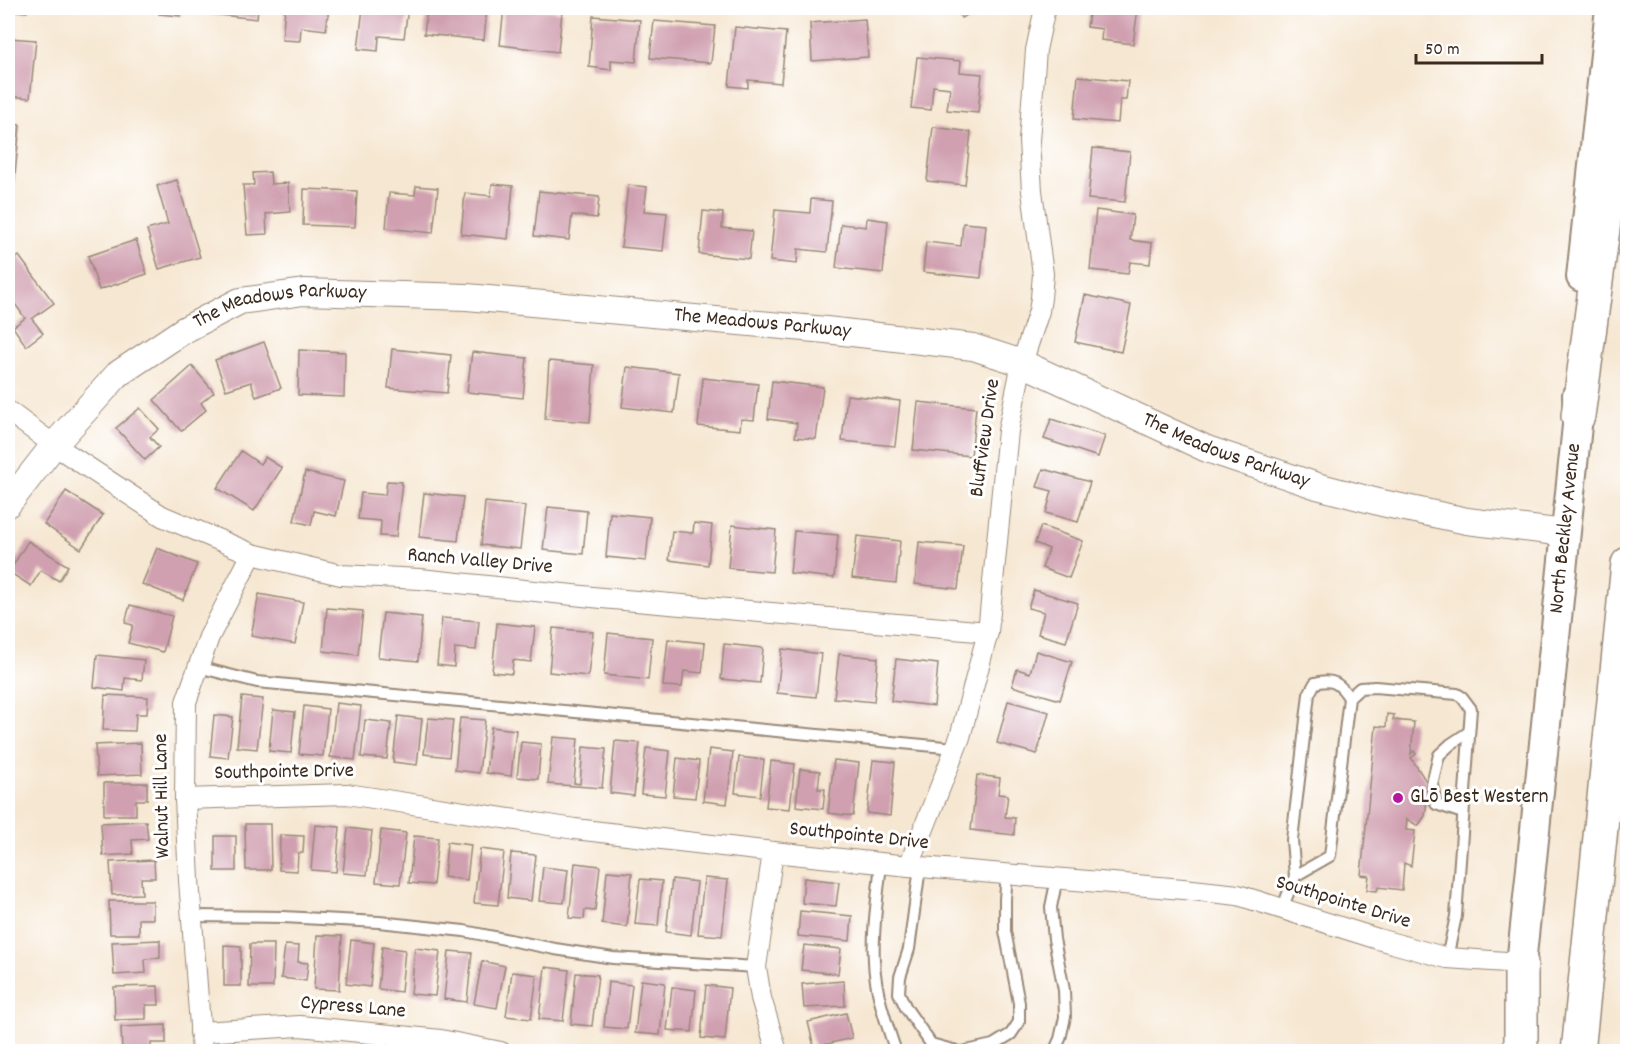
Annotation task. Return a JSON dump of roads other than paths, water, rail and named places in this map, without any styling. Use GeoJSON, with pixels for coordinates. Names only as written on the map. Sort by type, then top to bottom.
{"type":"FeatureCollection","features":[{"type":"Feature","properties":{"kind":"highway"},"geometry":{"type":"LineString","coordinates":[[1578,416],[1628,42]]}},
{"type":"Feature","properties":{"kind":"highway"},"geometry":{"type":"LineString","coordinates":[[1578,1052],[1628,564]]}},
{"type":"Feature","properties":{"kind":"highway"},"geometry":{"type":"LineString","coordinates":[[1521,963],[1521,1052]]}},
{"type":"Feature","properties":{"kind":"main road","name":"North Beckley Avenue"},"geometry":{"type":"LineString","coordinates":[[1512,1052],[1578,416],[1575,334],[1610,8]]}},
{"type":"Feature","properties":{"kind":"street","name":"Bluffview Drive"},"geometry":{"type":"LineString","coordinates":[[915,867],[955,748],[988,632],[1008,431],[1022,363],[1039,311],[1042,274],[1032,191],[1029,141],[1036,50],[1045,8]]}},
{"type":"Feature","properties":{"kind":"street","name":"The Meadows Parkway"},"geometry":{"type":"LineString","coordinates":[[8,504],[54,445],[118,374],[184,330],[240,301],[304,292],[467,297],[826,330],[973,347],[1022,363],[1207,448],[1317,486],[1382,504],[1467,521],[1565,533]]}},
{"type":"Feature","properties":{"kind":"street","name":"Ranch Valley Drive"},"geometry":{"type":"LineString","coordinates":[[8,411],[54,445],[162,516],[252,554],[341,574],[420,579],[988,632]]}},
{"type":"Feature","properties":{"kind":"street","name":"Walnut Hill Lane"},"geometry":{"type":"LineString","coordinates":[[202,1052],[191,916],[185,799],[186,702],[209,637],[252,554]]}},
{"type":"Feature","properties":{"kind":"street","name":"Southpointe Drive"},"geometry":{"type":"LineString","coordinates":[[185,799],[347,794],[575,829],[772,852],[915,867],[1183,889],[1238,896],[1447,958],[1521,963]]}},
{"type":"Feature","properties":{"kind":"street"},"geometry":{"type":"LineString","coordinates":[[772,852],[756,967],[761,998],[777,1052]]}},
{"type":"Feature","properties":{"kind":"street","name":"Cypress Lane"},"geometry":{"type":"LineString","coordinates":[[200,1032],[300,1026],[441,1040],[501,1052]]}},
{"type":"Feature","properties":{"kind":"lane"},"geometry":{"type":"LineString","coordinates":[[198,668],[257,682],[955,748]]}},
{"type":"Feature","properties":{"kind":"lane"},"geometry":{"type":"LineString","coordinates":[[1282,909],[1295,876],[1292,840],[1309,694],[1315,683],[1325,680],[1343,688],[1349,698],[1330,856],[1295,876]]}},
{"type":"Feature","properties":{"kind":"lane"},"geometry":{"type":"LineString","coordinates":[[1349,698],[1360,688],[1375,687],[1457,694],[1471,709],[1456,916],[1447,958]]}},
{"type":"Feature","properties":{"kind":"lane"},"geometry":{"type":"LineString","coordinates":[[1463,813],[1436,804],[1432,784],[1439,755],[1469,732]]}},
{"type":"Feature","properties":{"kind":"lane"},"geometry":{"type":"LineString","coordinates":[[881,863],[873,960],[880,1002],[896,1052]]}},
{"type":"Feature","properties":{"kind":"lane"},"geometry":{"type":"LineString","coordinates":[[915,867],[909,949],[900,977],[899,993],[906,1008],[933,1048],[961,1052],[993,1045],[1011,1034],[1019,1022],[1019,1003],[1005,931],[1007,874]]}},
{"type":"Feature","properties":{"kind":"lane"},"geometry":{"type":"LineString","coordinates":[[1054,1052],[1060,1039],[1065,1017],[1064,990],[1054,939],[1051,907],[1057,878]]}},
{"type":"Feature","properties":{"kind":"lane"},"geometry":{"type":"LineString","coordinates":[[191,916],[283,917],[379,922],[464,931],[613,958],[756,967]]}},
{"type":"Feature","properties":{"kind":"place","name":"GLō Best Western"},"geometry":{"type":"Point","coordinates":[1398,798]}}]}
